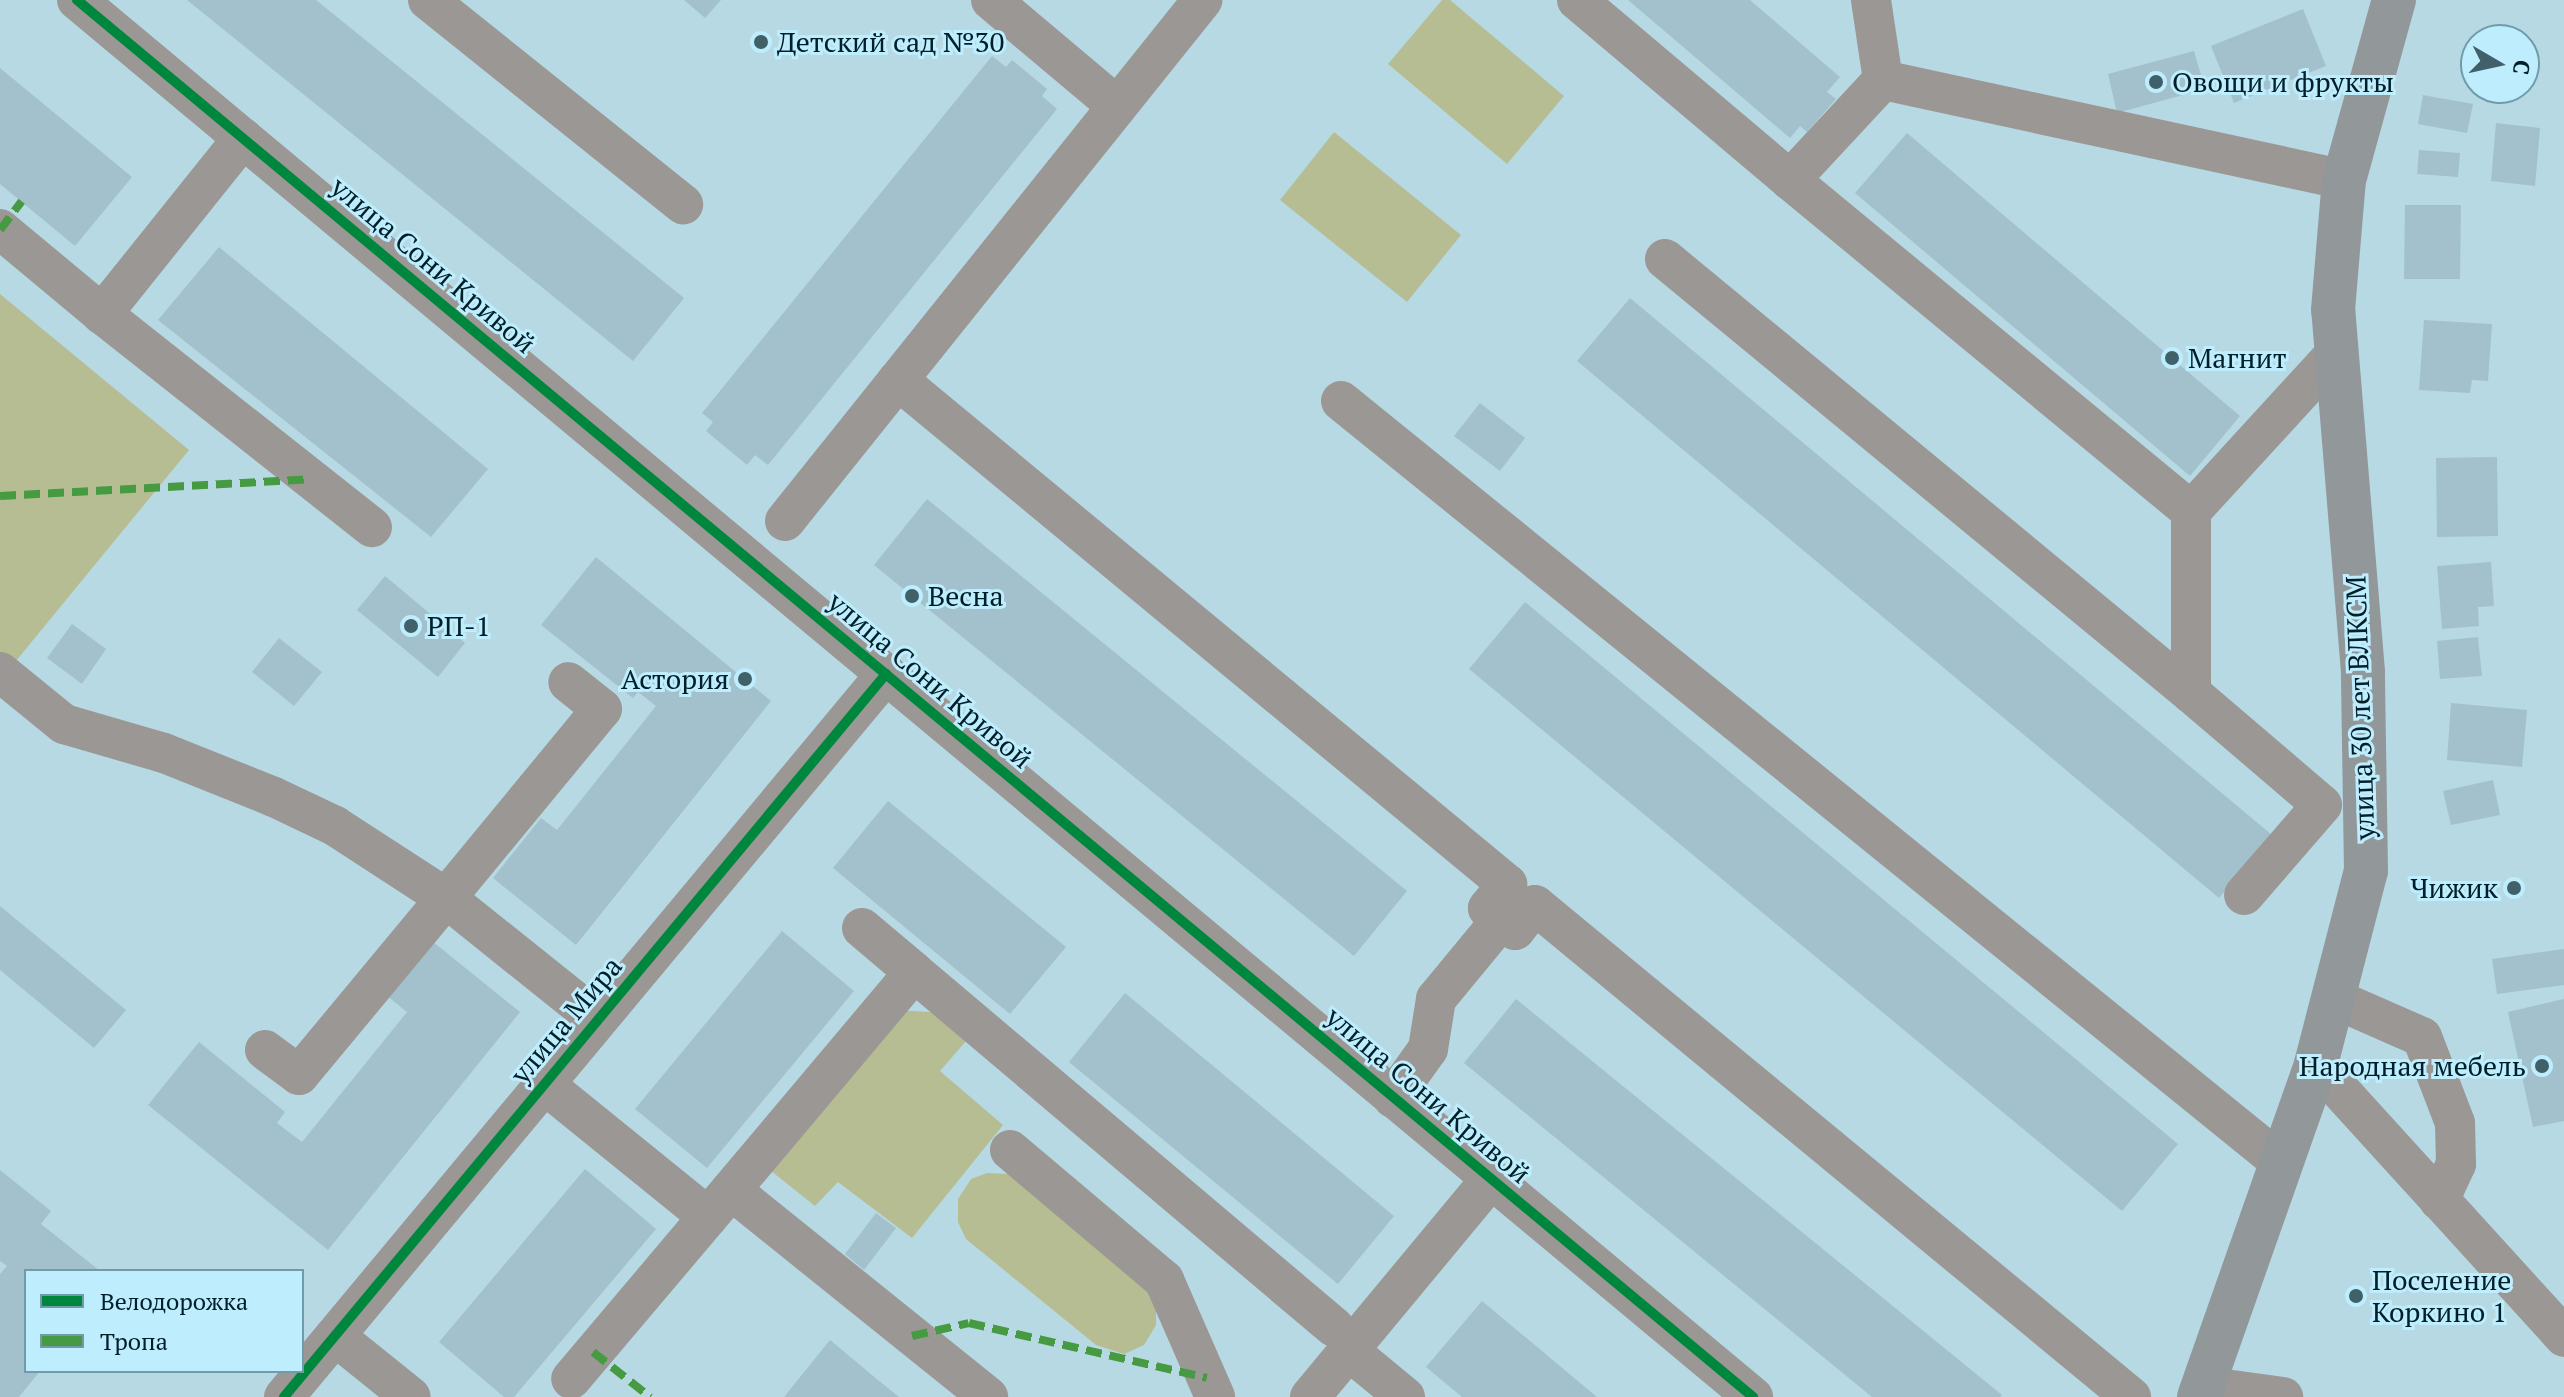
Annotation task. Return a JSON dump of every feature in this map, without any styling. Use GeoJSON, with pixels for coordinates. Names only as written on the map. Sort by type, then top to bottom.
{"type":"FeatureCollection","features":[{"type":"Feature","properties":{"kind":"main road","name":"улица 30 лет ВЛКСМ"},"geometry":{"type":"LineString","coordinates":[[2201,1391],[2316,1064],[2366,871],[2368,767],[2333,310],[2344,180],[2392,0]]}},
{"type":"Feature","properties":{"kind":"street","name":"улица Сони Кривой"},"geometry":{"type":"LineString","coordinates":[[77,0],[1753,1397]]}},
{"type":"Feature","properties":{"kind":"street"},"geometry":{"type":"LineString","coordinates":[[428,0],[683,204]]}},
{"type":"Feature","properties":{"kind":"street"},"geometry":{"type":"LineString","coordinates":[[991,0],[1117,106]]}},
{"type":"Feature","properties":{"kind":"street"},"geometry":{"type":"LineString","coordinates":[[785,521],[1202,0]]}},
{"type":"Feature","properties":{"kind":"street"},"geometry":{"type":"LineString","coordinates":[[1577,0],[2191,511]]}},
{"type":"Feature","properties":{"kind":"street"},"geometry":{"type":"LineString","coordinates":[[1871,0],[1883,80]]}},
{"type":"Feature","properties":{"kind":"street"},"geometry":{"type":"LineString","coordinates":[[1790,180],[1883,80]]}},
{"type":"Feature","properties":{"kind":"street"},"geometry":{"type":"LineString","coordinates":[[1883,80],[2344,180]]}},
{"type":"Feature","properties":{"kind":"street"},"geometry":{"type":"LineString","coordinates":[[102,314],[243,138]]}},
{"type":"Feature","properties":{"kind":"street"},"geometry":{"type":"LineString","coordinates":[[0,229],[102,314],[372,527]]}},
{"type":"Feature","properties":{"kind":"street"},"geometry":{"type":"LineString","coordinates":[[1665,259],[2191,693],[2322,805],[2244,895]]}},
{"type":"Feature","properties":{"kind":"street"},"geometry":{"type":"LineString","coordinates":[[2191,693],[2191,511],[2336,353]]}},
{"type":"Feature","properties":{"kind":"street"},"geometry":{"type":"LineString","coordinates":[[898,380],[1507,884],[1488,908],[1515,930],[1535,905],[2131,1397]]}},
{"type":"Feature","properties":{"kind":"street"},"geometry":{"type":"LineString","coordinates":[[1341,401],[2283,1164]]}},
{"type":"Feature","properties":{"kind":"street"},"geometry":{"type":"LineString","coordinates":[[0,672],[64,724],[164,753],[274,797],[335,826],[446,898],[597,1019]]}},
{"type":"Feature","properties":{"kind":"street","name":"улица Мира"},"geometry":{"type":"LineString","coordinates":[[284,1397],[886,674]]}},
{"type":"Feature","properties":{"kind":"street"},"geometry":{"type":"LineString","coordinates":[[265,1050],[299,1075],[602,709],[568,682]]}},
{"type":"Feature","properties":{"kind":"street"},"geometry":{"type":"LineString","coordinates":[[1393,1098],[1428,1049],[1436,999],[1502,919]]}},
{"type":"Feature","properties":{"kind":"street"},"geometry":{"type":"LineString","coordinates":[[862,928],[1341,1338],[1405,1397]]}},
{"type":"Feature","properties":{"kind":"street"},"geometry":{"type":"LineString","coordinates":[[571,1379],[914,972]]}},
{"type":"Feature","properties":{"kind":"street"},"geometry":{"type":"LineString","coordinates":[[2333,998],[2422,1037],[2455,1123],[2456,1164],[2439,1200]]}},
{"type":"Feature","properties":{"kind":"street"},"geometry":{"type":"LineString","coordinates":[[2316,1064],[2564,1337]]}},
{"type":"Feature","properties":{"kind":"street"},"geometry":{"type":"LineString","coordinates":[[544,1084],[719,1204],[988,1397]]}},
{"type":"Feature","properties":{"kind":"street"},"geometry":{"type":"LineString","coordinates":[[1010,1150],[1164,1280],[1215,1397]]}},
{"type":"Feature","properties":{"kind":"street"},"geometry":{"type":"LineString","coordinates":[[1310,1397],[1341,1338],[1491,1179]]}},
{"type":"Feature","properties":{"kind":"street"},"geometry":{"type":"LineString","coordinates":[[335,1336],[411,1397]]}},
{"type":"Feature","properties":{"kind":"street"},"geometry":{"type":"LineString","coordinates":[[2201,1391],[2283,1397]]}},
{"type":"Feature","properties":{"kind":"green space"},"geometry":{"type":"Polygon","coordinates":[[[1442,0],[1450,0],[1564,96],[1507,164],[1388,64],[1442,0]]]}},
{"type":"Feature","properties":{"kind":"green space"},"geometry":{"type":"Polygon","coordinates":[[[1334,132],[1461,235],[1407,302],[1280,200],[1334,132]]]}},
{"type":"Feature","properties":{"kind":"green space"},"geometry":{"type":"Polygon","coordinates":[[[0,294],[189,450],[11,667],[0,658],[0,294]]]}},
{"type":"Feature","properties":{"kind":"green space"},"geometry":{"type":"Polygon","coordinates":[[[896,1010],[946,1013],[973,1033],[940,1071],[1003,1125],[912,1238],[838,1182],[815,1206],[766,1167],[896,1010]]]}},
{"type":"Feature","properties":{"kind":"green space"},"geometry":{"type":"Polygon","coordinates":[[[987,1173],[1008,1174],[1144,1284],[1156,1310],[1156,1325],[1144,1345],[1124,1354],[1096,1345],[966,1239],[958,1222],[958,1199],[971,1179],[987,1173]]]}},
{"type":"Feature","properties":{"kind":"building"},"geometry":{"type":"Polygon","coordinates":[[[187,0],[316,0],[684,298],[633,361],[187,0]]]}},
{"type":"Feature","properties":{"kind":"building"},"geometry":{"type":"Polygon","coordinates":[[[684,0],[721,0],[705,18],[684,0]]]}},
{"type":"Feature","properties":{"kind":"building"},"geometry":{"type":"Polygon","coordinates":[[[1628,0],[1750,0],[1840,77],[1827,92],[1836,99],[1807,132],[1800,126],[1790,138],[1628,0]]]}},
{"type":"Feature","properties":{"kind":"building"},"geometry":{"type":"Polygon","coordinates":[[[2303,9],[2326,66],[2234,103],[2211,46],[2303,9]]]}},
{"type":"Feature","properties":{"kind":"building","name":"Овощи и фрукты"},"geometry":{"type":"Polygon","coordinates":[[[2194,51],[2205,89],[2117,113],[2108,74],[2194,51]]]}},
{"type":"Feature","properties":{"kind":"building"},"geometry":{"type":"Polygon","coordinates":[[[992,56],[1006,67],[1012,60],[1047,89],[1042,96],[1057,109],[768,465],[755,455],[747,465],[706,431],[713,422],[702,413],[992,56]]]}},
{"type":"Feature","properties":{"kind":"building"},"geometry":{"type":"Polygon","coordinates":[[[0,68],[132,177],[75,246],[0,184],[0,68]]]}},
{"type":"Feature","properties":{"kind":"building"},"geometry":{"type":"Polygon","coordinates":[[[2423,95],[2473,104],[2467,133],[2418,124],[2423,95]]]}},
{"type":"Feature","properties":{"kind":"building"},"geometry":{"type":"Polygon","coordinates":[[[2496,123],[2540,128],[2535,186],[2491,181],[2496,123]]]}},
{"type":"Feature","properties":{"kind":"building"},"geometry":{"type":"Polygon","coordinates":[[[1907,133],[2240,416],[2190,476],[1855,193],[1907,133]]]}},
{"type":"Feature","properties":{"kind":"building"},"geometry":{"type":"Polygon","coordinates":[[[2419,150],[2460,153],[2458,177],[2417,174],[2419,150]]]}},
{"type":"Feature","properties":{"kind":"building"},"geometry":{"type":"Polygon","coordinates":[[[2405,205],[2461,205],[2460,279],[2404,279],[2405,205]]]}},
{"type":"Feature","properties":{"kind":"building"},"geometry":{"type":"Polygon","coordinates":[[[219,247],[488,469],[431,537],[158,320],[219,247]]]}},
{"type":"Feature","properties":{"kind":"building"},"geometry":{"type":"Polygon","coordinates":[[[1630,298],[2272,835],[2219,898],[1577,361],[1630,298]]]}},
{"type":"Feature","properties":{"kind":"building"},"geometry":{"type":"Polygon","coordinates":[[[2424,320],[2492,324],[2488,381],[2472,380],[2470,393],[2419,390],[2424,320]]]}},
{"type":"Feature","properties":{"kind":"building"},"geometry":{"type":"Polygon","coordinates":[[[1480,403],[1525,438],[1500,471],[1454,436],[1480,403]]]}},
{"type":"Feature","properties":{"kind":"building"},"geometry":{"type":"Polygon","coordinates":[[[2497,457],[2498,536],[2437,537],[2436,458],[2497,457]]]}},
{"type":"Feature","properties":{"kind":"building"},"geometry":{"type":"Polygon","coordinates":[[[927,499],[1407,891],[1354,956],[874,565],[927,499]]]}},
{"type":"Feature","properties":{"kind":"building"},"geometry":{"type":"Polygon","coordinates":[[[596,557],[771,701],[576,945],[493,878],[541,818],[557,830],[656,706],[638,692],[633,698],[541,625],[596,557]]]}},
{"type":"Feature","properties":{"kind":"building"},"geometry":{"type":"Polygon","coordinates":[[[2491,562],[2494,606],[2478,607],[2479,626],[2442,629],[2437,566],[2491,562]]]}},
{"type":"Feature","properties":{"kind":"building","name":"РП-1"},"geometry":{"type":"Polygon","coordinates":[[[385,576],[465,643],[438,677],[357,610],[385,576]]]}},
{"type":"Feature","properties":{"kind":"building"},"geometry":{"type":"Polygon","coordinates":[[[1525,602],[2178,1144],[2122,1211],[1469,669],[1525,602]]]}},
{"type":"Feature","properties":{"kind":"building"},"geometry":{"type":"Polygon","coordinates":[[[72,624],[106,649],[82,684],[47,658],[72,624]]]}},
{"type":"Feature","properties":{"kind":"building"},"geometry":{"type":"Polygon","coordinates":[[[2478,637],[2482,676],[2440,679],[2437,641],[2478,637]]]}},
{"type":"Feature","properties":{"kind":"building"},"geometry":{"type":"Polygon","coordinates":[[[279,638],[322,672],[294,706],[252,672],[279,638]]]}},
{"type":"Feature","properties":{"kind":"building"},"geometry":{"type":"Polygon","coordinates":[[[2451,703],[2527,710],[2522,767],[2447,760],[2451,703]]]}},
{"type":"Feature","properties":{"kind":"building"},"geometry":{"type":"Polygon","coordinates":[[[2493,780],[2500,815],[2451,825],[2443,791],[2493,780]]]}},
{"type":"Feature","properties":{"kind":"building"},"geometry":{"type":"Polygon","coordinates":[[[888,801],[1066,947],[1010,1014],[833,868],[888,801]]]}},
{"type":"Feature","properties":{"kind":"building"},"geometry":{"type":"Polygon","coordinates":[[[0,906],[126,1010],[94,1048],[0,970],[0,906]]]}},
{"type":"Feature","properties":{"kind":"building"},"geometry":{"type":"Polygon","coordinates":[[[782,931],[854,991],[707,1168],[635,1109],[782,931]]]}},
{"type":"Feature","properties":{"kind":"building"},"geometry":{"type":"Polygon","coordinates":[[[432,941],[520,1012],[328,1250],[148,1105],[199,1042],[285,1112],[277,1123],[302,1142],[407,1012],[387,996],[432,941]]]}},
{"type":"Feature","properties":{"kind":"building"},"geometry":{"type":"Polygon","coordinates":[[[2564,949],[2564,985],[2497,994],[2492,959],[2564,949]]]}},
{"type":"Feature","properties":{"kind":"building"},"geometry":{"type":"Polygon","coordinates":[[[1125,993],[1394,1216],[1338,1284],[1069,1062],[1125,993]]]}},
{"type":"Feature","properties":{"kind":"building"},"geometry":{"type":"Polygon","coordinates":[[[1516,999],[2002,1395],[1872,1397],[1464,1063],[1516,999]]]}},
{"type":"Feature","properties":{"kind":"building","name":"Народная мебель"},"geometry":{"type":"Polygon","coordinates":[[[2564,999],[2564,1121],[2533,1127],[2508,1012],[2564,999]]]}},
{"type":"Feature","properties":{"kind":"building"},"geometry":{"type":"Polygon","coordinates":[[[585,1169],[656,1229],[514,1397],[504,1397],[439,1342],[585,1169]]]}},
{"type":"Feature","properties":{"kind":"building"},"geometry":{"type":"Polygon","coordinates":[[[0,1170],[51,1211],[41,1224],[97,1269],[24,1269],[24,1373],[38,1373],[19,1397],[0,1397],[0,1274],[7,1266],[0,1261],[0,1170]]]}},
{"type":"Feature","properties":{"kind":"building"},"geometry":{"type":"Polygon","coordinates":[[[876,1213],[896,1228],[864,1270],[845,1254],[876,1213]]]}},
{"type":"Feature","properties":{"kind":"building"},"geometry":{"type":"Polygon","coordinates":[[[1482,1301],[1597,1397],[1462,1397],[1426,1367],[1482,1301]]]}},
{"type":"Feature","properties":{"kind":"building"},"geometry":{"type":"Polygon","coordinates":[[[830,1340],[878,1380],[899,1397],[784,1397],[830,1340]]]}},
{"type":"Feature","properties":{"kind":"marked path"},"geometry":{"type":"LineString","coordinates":[[0,230],[22,201]]}},
{"type":"Feature","properties":{"kind":"marked path"},"geometry":{"type":"LineString","coordinates":[[0,496],[311,479]]}},
{"type":"Feature","properties":{"kind":"marked path"},"geometry":{"type":"LineString","coordinates":[[912,1336],[969,1323],[1207,1378]]}},
{"type":"Feature","properties":{"kind":"marked path"},"geometry":{"type":"LineString","coordinates":[[593,1352],[650,1397]]}},
{"type":"Feature","properties":{"kind":"cycle path"},"geometry":{"type":"LineString","coordinates":[[77,0],[1753,1397]]}},
{"type":"Feature","properties":{"kind":"cycle path"},"geometry":{"type":"LineString","coordinates":[[304,1373],[886,674]]}},
{"type":"Feature","properties":{"kind":"cycle path"},"geometry":{"type":"LineString","coordinates":[[284,1397],[304,1373]]}},
{"type":"Feature","properties":{"kind":"place","name":"Детский сад №30"},"geometry":{"type":"Point","coordinates":[761,42]}},
{"type":"Feature","properties":{"kind":"place","name":"Овощи и фрукты"},"geometry":{"type":"Point","coordinates":[2156,82]}},
{"type":"Feature","properties":{"kind":"place","name":"Магнит"},"geometry":{"type":"Point","coordinates":[2172,358]}},
{"type":"Feature","properties":{"kind":"place","name":"Весна"},"geometry":{"type":"Point","coordinates":[912,596]}},
{"type":"Feature","properties":{"kind":"place","name":"РП-1"},"geometry":{"type":"Point","coordinates":[411,626]}},
{"type":"Feature","properties":{"kind":"place","name":"Астория"},"geometry":{"type":"Point","coordinates":[745,679]}},
{"type":"Feature","properties":{"kind":"place","name":"Чижик"},"geometry":{"type":"Point","coordinates":[2514,888]}},
{"type":"Feature","properties":{"kind":"place","name":"Народная мебель"},"geometry":{"type":"Point","coordinates":[2542,1066]}},
{"type":"Feature","properties":{"kind":"place","name":"Поселение Коркино 1"},"geometry":{"type":"Point","coordinates":[2356,1296]}}]}
